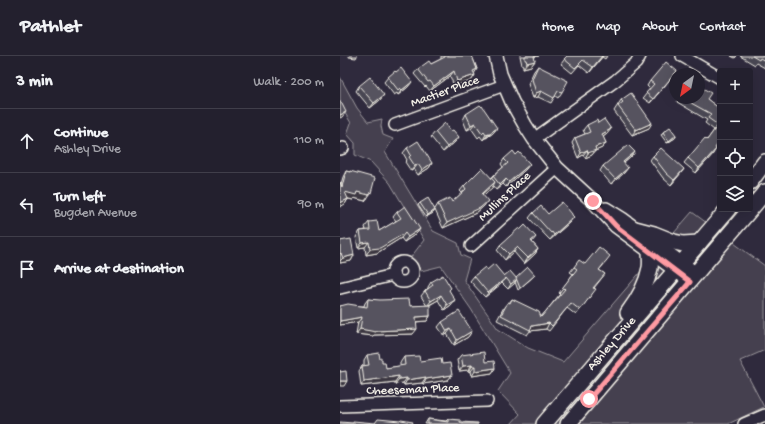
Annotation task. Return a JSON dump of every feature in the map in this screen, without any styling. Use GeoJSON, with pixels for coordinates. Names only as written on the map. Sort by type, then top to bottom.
{"type":"FeatureCollection","features":[{"type":"Feature","properties":{"kind":"main road"},"geometry":{"type":"LineString","coordinates":[[753,178],[765,162]]}},
{"type":"Feature","properties":{"kind":"main road","name":"Ashley Drive"},"geometry":{"type":"LineString","coordinates":[[570,422],[765,192]]}},
{"type":"Feature","properties":{"kind":"main road","name":"Ashley Drive"},"geometry":{"type":"LineString","coordinates":[[544,424],[725,212]]}},
{"type":"Feature","properties":{"kind":"main road"},"geometry":{"type":"LineString","coordinates":[[635,229],[683,244],[699,243]]}},
{"type":"Feature","properties":{"kind":"main road"},"geometry":{"type":"LineString","coordinates":[[592,368],[597,351],[623,320],[641,293],[650,266],[650,252]]}},
{"type":"Feature","properties":{"kind":"street"},"geometry":{"type":"LineString","coordinates":[[496,56],[504,85],[512,102],[534,139],[557,168],[593,201],[616,226],[650,252],[678,267]]}},
{"type":"Feature","properties":{"kind":"street"},"geometry":{"type":"LineString","coordinates":[[534,139],[615,81],[636,62],[640,56]]}},
{"type":"Feature","properties":{"kind":"street"},"geometry":{"type":"LineString","coordinates":[[682,56],[717,76]]}},
{"type":"Feature","properties":{"kind":"street","name":"Mactier Place"},"geometry":{"type":"LineString","coordinates":[[395,125],[504,85]]}},
{"type":"Feature","properties":{"kind":"street","name":"Mullins Place"},"geometry":{"type":"LineString","coordinates":[[471,246],[557,168]]}},
{"type":"Feature","properties":{"kind":"street"},"geometry":{"type":"LineString","coordinates":[[593,201],[635,229],[678,267],[693,278]]}},
{"type":"Feature","properties":{"kind":"street"},"geometry":{"type":"LineString","coordinates":[[340,288],[394,275]]}},
{"type":"Feature","properties":{"kind":"street","name":"Cheeseman Place"},"geometry":{"type":"LineString","coordinates":[[340,406],[487,402]]}},
{"type":"Feature","properties":{"kind":"street"},"geometry":{"type":"LineString","coordinates":[[744,424],[759,419]]}},
{"type":"Feature","properties":{"kind":"shaded area"},"geometry":{"type":"Polygon","coordinates":[[[340,77],[357,108],[368,122],[382,119],[381,126],[383,135],[393,139],[385,152],[433,231],[458,243],[461,255],[470,259],[464,280],[498,329],[528,348],[563,362],[692,212],[765,266],[765,350],[740,361],[764,407],[728,424],[511,424],[520,414],[498,391],[510,373],[471,309],[441,266],[421,271],[411,257],[424,240],[390,183],[371,162],[355,155],[355,143],[347,134],[351,123],[340,105],[340,77]]]}},
{"type":"Feature","properties":{"kind":"building"},"geometry":{"type":"Polygon","coordinates":[[[445,56],[472,56],[477,69],[473,71],[475,75],[457,81],[454,71],[434,86],[430,81],[428,82],[418,69],[429,61],[431,64],[445,56]]]}},
{"type":"Feature","properties":{"kind":"building"},"geometry":{"type":"Polygon","coordinates":[[[525,56],[534,56],[535,61],[527,63],[525,56]]]}},
{"type":"Feature","properties":{"kind":"building"},"geometry":{"type":"Polygon","coordinates":[[[567,56],[602,56],[593,67],[583,60],[575,68],[564,59],[567,56]]]}},
{"type":"Feature","properties":{"kind":"building"},"geometry":{"type":"Polygon","coordinates":[[[752,56],[765,56],[765,61],[760,58],[759,60],[752,56]]]}},
{"type":"Feature","properties":{"kind":"building"},"geometry":{"type":"Polygon","coordinates":[[[666,62],[673,68],[669,68],[669,80],[653,99],[646,93],[654,84],[650,81],[666,62]]]}},
{"type":"Feature","properties":{"kind":"building"},"geometry":{"type":"Polygon","coordinates":[[[538,66],[568,81],[562,92],[558,91],[554,98],[541,91],[536,93],[532,79],[538,66]]]}},
{"type":"Feature","properties":{"kind":"building"},"geometry":{"type":"Polygon","coordinates":[[[401,68],[412,82],[402,90],[400,88],[398,90],[388,77],[401,68]]]}},
{"type":"Feature","properties":{"kind":"building"},"geometry":{"type":"Polygon","coordinates":[[[370,77],[384,95],[374,103],[359,86],[370,77]]]}},
{"type":"Feature","properties":{"kind":"building"},"geometry":{"type":"Polygon","coordinates":[[[705,89],[711,93],[707,99],[717,107],[717,124],[708,118],[711,114],[693,104],[705,104],[705,89]]]}},
{"type":"Feature","properties":{"kind":"building"},"geometry":{"type":"Polygon","coordinates":[[[631,93],[652,123],[636,130],[618,106],[623,102],[621,100],[631,93]]]}},
{"type":"Feature","properties":{"kind":"building"},"geometry":{"type":"Polygon","coordinates":[[[340,102],[346,112],[340,115],[340,102]]]}},
{"type":"Feature","properties":{"kind":"building"},"geometry":{"type":"Polygon","coordinates":[[[480,105],[497,128],[490,133],[486,134],[484,131],[482,133],[475,123],[471,125],[466,114],[480,105]]]}},
{"type":"Feature","properties":{"kind":"building"},"geometry":{"type":"Polygon","coordinates":[[[604,119],[611,129],[602,134],[606,143],[595,147],[596,150],[588,153],[587,150],[581,153],[575,138],[590,132],[587,125],[597,120],[598,123],[604,119]]]}},
{"type":"Feature","properties":{"kind":"building"},"geometry":{"type":"Polygon","coordinates":[[[445,123],[451,131],[453,130],[459,137],[447,147],[435,132],[445,123]]]}},
{"type":"Feature","properties":{"kind":"building"},"geometry":{"type":"Polygon","coordinates":[[[717,126],[716,149],[699,168],[688,158],[705,138],[707,140],[717,126]]]}},
{"type":"Feature","properties":{"kind":"building"},"geometry":{"type":"Polygon","coordinates":[[[670,127],[676,135],[669,141],[663,132],[670,127]]]}},
{"type":"Feature","properties":{"kind":"building"},"geometry":{"type":"Polygon","coordinates":[[[418,141],[432,163],[422,170],[418,164],[415,166],[409,157],[411,155],[407,148],[418,141]]]}},
{"type":"Feature","properties":{"kind":"building"},"geometry":{"type":"Polygon","coordinates":[[[628,145],[635,152],[623,162],[628,168],[615,179],[603,166],[628,145]]]}},
{"type":"Feature","properties":{"kind":"building"},"geometry":{"type":"Polygon","coordinates":[[[661,148],[684,169],[674,180],[666,173],[653,156],[661,148]]]}},
{"type":"Feature","properties":{"kind":"building"},"geometry":{"type":"Polygon","coordinates":[[[513,151],[516,155],[519,152],[530,164],[509,182],[506,179],[500,185],[493,176],[508,163],[504,159],[513,151]]]}},
{"type":"Feature","properties":{"kind":"building"},"geometry":{"type":"Polygon","coordinates":[[[482,168],[495,182],[482,194],[488,201],[480,208],[447,223],[438,204],[450,198],[452,202],[466,189],[464,186],[482,168]]]}},
{"type":"Feature","properties":{"kind":"building"},"geometry":{"type":"Polygon","coordinates":[[[346,171],[375,178],[371,193],[370,192],[369,195],[357,192],[356,195],[345,192],[348,199],[340,203],[340,182],[342,187],[346,171]]]}},
{"type":"Feature","properties":{"kind":"building"},"geometry":{"type":"Polygon","coordinates":[[[428,198],[435,210],[428,215],[420,203],[428,198]]]}},
{"type":"Feature","properties":{"kind":"building"},"geometry":{"type":"Polygon","coordinates":[[[562,202],[574,217],[554,235],[533,213],[541,206],[548,214],[562,202]]]}},
{"type":"Feature","properties":{"kind":"building"},"geometry":{"type":"Polygon","coordinates":[[[405,206],[420,229],[408,237],[405,233],[380,248],[370,249],[369,242],[362,243],[360,231],[370,230],[369,222],[377,221],[379,231],[401,218],[397,212],[405,206]]]}},
{"type":"Feature","properties":{"kind":"building"},"geometry":{"type":"Polygon","coordinates":[[[525,225],[536,237],[531,241],[538,249],[528,258],[517,247],[509,254],[500,245],[519,228],[520,230],[525,225]]]}},
{"type":"Feature","properties":{"kind":"building"},"geometry":{"type":"Polygon","coordinates":[[[351,239],[354,255],[343,258],[341,253],[340,254],[340,241],[351,239]]]}},
{"type":"Feature","properties":{"kind":"building"},"geometry":{"type":"Polygon","coordinates":[[[599,247],[610,256],[599,270],[605,274],[593,288],[596,289],[580,310],[571,303],[552,326],[549,323],[532,326],[530,330],[501,315],[508,302],[510,303],[512,299],[539,312],[541,317],[565,289],[563,287],[577,269],[574,267],[579,260],[585,264],[599,247]]]}},
{"type":"Feature","properties":{"kind":"building"},"geometry":{"type":"Polygon","coordinates":[[[494,264],[504,276],[510,271],[517,279],[511,284],[506,278],[488,293],[474,276],[485,267],[487,270],[494,264]]]}},
{"type":"Feature","properties":{"kind":"building"},"geometry":{"type":"Polygon","coordinates":[[[528,267],[535,275],[520,288],[516,278],[528,267]]]}},
{"type":"Feature","properties":{"kind":"building"},"geometry":{"type":"Polygon","coordinates":[[[443,275],[451,288],[449,290],[455,300],[447,305],[441,295],[431,301],[425,291],[433,285],[431,282],[443,275]]]}},
{"type":"Feature","properties":{"kind":"building"},"geometry":{"type":"Polygon","coordinates":[[[368,299],[409,299],[410,306],[430,305],[430,316],[416,317],[417,329],[376,332],[360,329],[362,317],[340,321],[340,306],[348,304],[367,307],[368,299]]]}},
{"type":"Feature","properties":{"kind":"building"},"geometry":{"type":"Polygon","coordinates":[[[459,311],[472,331],[457,340],[451,329],[447,331],[442,322],[459,311]]]}},
{"type":"Feature","properties":{"kind":"building"},"geometry":{"type":"Polygon","coordinates":[[[484,352],[485,362],[494,361],[495,368],[475,371],[475,366],[463,366],[461,355],[484,352]]]}},
{"type":"Feature","properties":{"kind":"building"},"geometry":{"type":"Polygon","coordinates":[[[379,353],[382,362],[385,362],[386,368],[405,365],[404,357],[419,356],[420,361],[441,358],[442,364],[450,363],[452,375],[407,380],[407,378],[399,379],[399,376],[364,381],[362,366],[369,365],[367,355],[379,353]]]}},
{"type":"Feature","properties":{"kind":"building"},"geometry":{"type":"Polygon","coordinates":[[[346,371],[347,381],[340,381],[340,372],[346,371]]]}},
{"type":"Feature","properties":{"kind":"building"},"geometry":{"type":"Polygon","coordinates":[[[378,419],[413,422],[412,424],[340,424],[340,422],[353,423],[353,421],[375,423],[378,419]]]}},
{"type":"Feature","properties":{"kind":"building"},"geometry":{"type":"Polygon","coordinates":[[[428,419],[448,422],[448,419],[460,420],[460,422],[478,424],[428,424],[428,419]]]}},
{"type":"Feature","properties":{"kind":"route"},"geometry":{"type":"LineString","coordinates":[[589,399],[690,282],[616,226],[593,201]]}}]}
